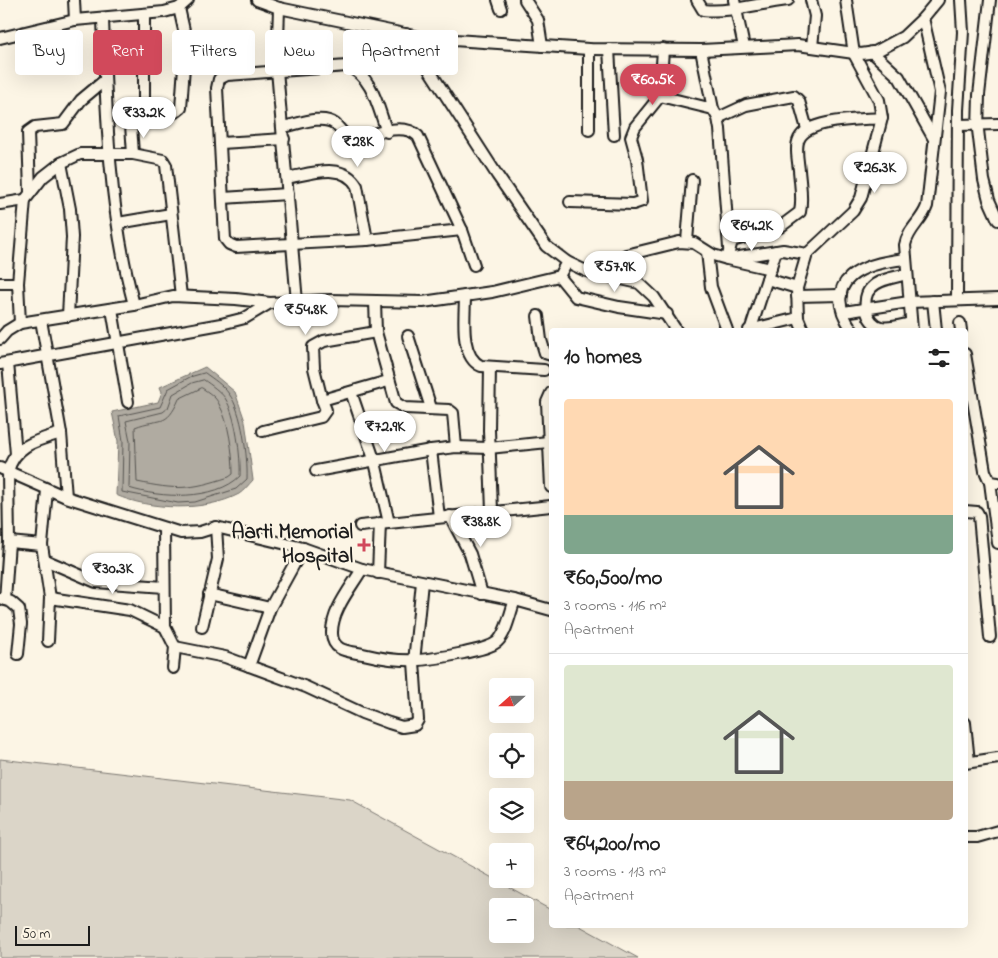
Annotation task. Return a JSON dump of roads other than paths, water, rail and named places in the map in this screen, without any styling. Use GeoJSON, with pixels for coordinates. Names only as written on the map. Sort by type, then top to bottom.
{"type":"FeatureCollection","features":[{"type":"Feature","properties":{"kind":"street"},"geometry":{"type":"LineString","coordinates":[[74,0],[75,20]]}},
{"type":"Feature","properties":{"kind":"street"},"geometry":{"type":"LineString","coordinates":[[0,38],[75,20],[144,14],[179,8],[188,0]]}},
{"type":"Feature","properties":{"kind":"street"},"geometry":{"type":"LineString","coordinates":[[257,0],[279,8],[386,30]]}},
{"type":"Feature","properties":{"kind":"street"},"geometry":{"type":"LineString","coordinates":[[524,0],[538,20],[542,46]]}},
{"type":"Feature","properties":{"kind":"street"},"geometry":{"type":"LineString","coordinates":[[697,0],[703,10],[788,0]]}},
{"type":"Feature","properties":{"kind":"street"},"geometry":{"type":"LineString","coordinates":[[811,0],[814,16],[812,47]]}},
{"type":"Feature","properties":{"kind":"street"},"geometry":{"type":"LineString","coordinates":[[802,328],[798,318],[797,292],[807,254],[853,211],[861,198],[882,118],[879,100],[854,54],[846,0]]}},
{"type":"Feature","properties":{"kind":"street"},"geometry":{"type":"LineString","coordinates":[[458,40],[589,49],[701,50],[798,45],[854,54],[872,52],[903,37],[938,0]]}},
{"type":"Feature","properties":{"kind":"street"},"geometry":{"type":"LineString","coordinates":[[956,300],[958,125],[963,32],[961,0]]}},
{"type":"Feature","properties":{"kind":"street"},"geometry":{"type":"LineString","coordinates":[[990,0],[985,57],[978,95],[979,125],[984,180],[989,200],[998,220]]}},
{"type":"Feature","properties":{"kind":"street"},"geometry":{"type":"LineString","coordinates":[[735,5],[744,47]]}},
{"type":"Feature","properties":{"kind":"street"},"geometry":{"type":"LineString","coordinates":[[144,14],[144,108],[155,113],[173,114],[181,108],[186,39],[179,8]]}},
{"type":"Feature","properties":{"kind":"street"},"geometry":{"type":"LineString","coordinates":[[278,30],[279,8]]}},
{"type":"Feature","properties":{"kind":"street"},"geometry":{"type":"LineString","coordinates":[[103,18],[109,154],[123,262],[134,305]]}},
{"type":"Feature","properties":{"kind":"street"},"geometry":{"type":"LineString","coordinates":[[907,274],[881,282],[870,288],[866,297],[866,309],[874,323],[879,326],[912,327],[905,245],[908,234],[925,213],[927,206],[940,92],[923,18]]}},
{"type":"Feature","properties":{"kind":"street"},"geometry":{"type":"LineString","coordinates":[[589,49],[589,130]]}},
{"type":"Feature","properties":{"kind":"street"},"geometry":{"type":"LineString","coordinates":[[609,49],[614,135]]}},
{"type":"Feature","properties":{"kind":"street"},"geometry":{"type":"LineString","coordinates":[[570,202],[633,204],[642,201],[637,159],[631,137],[635,127],[660,96],[664,49]]}},
{"type":"Feature","properties":{"kind":"street"},"geometry":{"type":"LineString","coordinates":[[701,50],[716,114],[729,248],[727,259]]}},
{"type":"Feature","properties":{"kind":"street"},"geometry":{"type":"LineString","coordinates":[[872,52],[899,77],[934,139]]}},
{"type":"Feature","properties":{"kind":"street"},"geometry":{"type":"LineString","coordinates":[[333,66],[347,66],[356,70],[369,84],[387,132]]}},
{"type":"Feature","properties":{"kind":"street"},"geometry":{"type":"LineString","coordinates":[[265,71],[234,73],[219,80],[217,88],[222,198],[225,234],[229,244],[236,247],[367,240],[462,230]]}},
{"type":"Feature","properties":{"kind":"street"},"geometry":{"type":"LineString","coordinates":[[278,75],[297,302]]}},
{"type":"Feature","properties":{"kind":"street"},"geometry":{"type":"LineString","coordinates":[[432,75],[497,175],[546,246],[567,262],[600,275],[639,283],[654,296],[675,328]]}},
{"type":"Feature","properties":{"kind":"street"},"geometry":{"type":"LineString","coordinates":[[20,323],[18,283],[28,196],[28,132],[35,127],[63,124],[81,100],[105,80]]}},
{"type":"Feature","properties":{"kind":"street"},"geometry":{"type":"LineString","coordinates":[[660,96],[680,100],[716,114],[746,105],[794,96],[799,101],[807,129]]}},
{"type":"Feature","properties":{"kind":"street"},"geometry":{"type":"LineString","coordinates":[[729,248],[735,239],[780,227],[800,212],[802,198],[798,142],[807,129],[834,122],[882,118]]}},
{"type":"Feature","properties":{"kind":"street"},"geometry":{"type":"LineString","coordinates":[[283,127],[323,119],[335,124],[347,138],[353,140],[408,129],[418,136],[462,230],[474,264]]}},
{"type":"Feature","properties":{"kind":"street"},"geometry":{"type":"LineString","coordinates":[[958,125],[998,124]]}},
{"type":"Feature","properties":{"kind":"street"},"geometry":{"type":"LineString","coordinates":[[131,125],[133,154]]}},
{"type":"Feature","properties":{"kind":"street"},"geometry":{"type":"LineString","coordinates":[[220,143],[284,140]]}},
{"type":"Feature","properties":{"kind":"street"},"geometry":{"type":"LineString","coordinates":[[0,204],[28,196],[43,177],[61,163],[80,154],[133,154],[163,160],[166,165],[182,296]]}},
{"type":"Feature","properties":{"kind":"street"},"geometry":{"type":"LineString","coordinates":[[61,163],[70,209],[72,237],[68,316]]}},
{"type":"Feature","properties":{"kind":"street"},"geometry":{"type":"LineString","coordinates":[[287,178],[330,171],[339,172],[353,179],[357,186],[367,240]]}},
{"type":"Feature","properties":{"kind":"street"},"geometry":{"type":"LineString","coordinates":[[687,241],[692,180]]}},
{"type":"Feature","properties":{"kind":"street"},"geometry":{"type":"LineString","coordinates":[[222,198],[288,194]]}},
{"type":"Feature","properties":{"kind":"street"},"geometry":{"type":"LineString","coordinates":[[118,223],[171,214]]}},
{"type":"Feature","properties":{"kind":"street"},"geometry":{"type":"LineString","coordinates":[[600,275],[626,255],[687,241],[707,252],[769,274],[797,292],[840,294]]}},
{"type":"Feature","properties":{"kind":"street"},"geometry":{"type":"LineString","coordinates":[[727,259],[789,250],[807,254]]}},
{"type":"Feature","properties":{"kind":"street"},"geometry":{"type":"LineString","coordinates":[[750,328],[776,251]]}},
{"type":"Feature","properties":{"kind":"street"},"geometry":{"type":"LineString","coordinates":[[707,252],[711,287],[726,328]]}},
{"type":"Feature","properties":{"kind":"street"},"geometry":{"type":"LineString","coordinates":[[851,328],[844,312],[840,294],[849,278],[859,269],[877,263],[906,259]]}},
{"type":"Feature","properties":{"kind":"street"},"geometry":{"type":"LineString","coordinates":[[2,334],[20,323],[112,309],[173,296],[236,299],[270,303],[330,300],[423,302],[492,292],[559,276],[567,262]]}},
{"type":"Feature","properties":{"kind":"street"},"geometry":{"type":"LineString","coordinates":[[559,276],[576,298],[667,314]]}},
{"type":"Feature","properties":{"kind":"street"},"geometry":{"type":"LineString","coordinates":[[0,283],[18,283]]}},
{"type":"Feature","properties":{"kind":"street"},"geometry":{"type":"LineString","coordinates":[[465,296],[465,333],[470,355],[476,364],[490,367],[544,370]]}},
{"type":"Feature","properties":{"kind":"street"},"geometry":{"type":"LineString","coordinates":[[844,312],[909,302],[998,299]]}},
{"type":"Feature","properties":{"kind":"street"},"geometry":{"type":"LineString","coordinates":[[933,300],[936,328]]}},
{"type":"Feature","properties":{"kind":"street"},"geometry":{"type":"LineString","coordinates":[[375,301],[376,332],[393,396],[400,407],[445,409],[453,413],[456,447]]}},
{"type":"Feature","properties":{"kind":"street"},"geometry":{"type":"LineString","coordinates":[[16,454],[4,363],[117,344],[235,321],[270,303]]}},
{"type":"Feature","properties":{"kind":"street"},"geometry":{"type":"LineString","coordinates":[[112,309],[128,402]]}},
{"type":"Feature","properties":{"kind":"street"},"geometry":{"type":"LineString","coordinates":[[538,316],[542,347],[545,353],[549,354]]}},
{"type":"Feature","properties":{"kind":"street"},"geometry":{"type":"LineString","coordinates":[[770,327],[798,318]]}},
{"type":"Feature","properties":{"kind":"street"},"geometry":{"type":"LineString","coordinates":[[41,320],[61,433],[66,497]]}},
{"type":"Feature","properties":{"kind":"street"},"geometry":{"type":"LineString","coordinates":[[263,431],[321,417],[326,410],[312,359],[314,347],[324,341],[376,332]]}},
{"type":"Feature","properties":{"kind":"street"},"geometry":{"type":"LineString","coordinates":[[408,336],[431,408]]}},
{"type":"Feature","properties":{"kind":"street"},"geometry":{"type":"LineString","coordinates":[[490,367],[489,448],[492,511]]}},
{"type":"Feature","properties":{"kind":"street"},"geometry":{"type":"LineString","coordinates":[[968,372],[985,471],[994,482],[998,543]]}},
{"type":"Feature","properties":{"kind":"street"},"geometry":{"type":"LineString","coordinates":[[322,400],[388,381]]}},
{"type":"Feature","properties":{"kind":"street"},"geometry":{"type":"LineString","coordinates":[[351,392],[374,462],[384,523],[378,573]]}},
{"type":"Feature","properties":{"kind":"street"},"geometry":{"type":"LineString","coordinates":[[549,399],[549,457]]}},
{"type":"Feature","properties":{"kind":"street"},"geometry":{"type":"LineString","coordinates":[[18,654],[21,616],[17,606],[2,599],[9,542],[4,470],[16,454],[36,441],[61,433]]}},
{"type":"Feature","properties":{"kind":"street"},"geometry":{"type":"LineString","coordinates":[[316,471],[374,462],[431,450],[456,447],[489,448],[548,442]]}},
{"type":"Feature","properties":{"kind":"street"},"geometry":{"type":"LineString","coordinates":[[431,450],[439,517]]}},
{"type":"Feature","properties":{"kind":"street"},"geometry":{"type":"LineString","coordinates":[[4,470],[66,497],[181,533],[200,532],[216,527],[303,548],[378,573],[515,600],[549,609]]}},
{"type":"Feature","properties":{"kind":"street"},"geometry":{"type":"LineString","coordinates":[[47,490],[42,546],[50,598],[48,641]]}},
{"type":"Feature","properties":{"kind":"street"},"geometry":{"type":"LineString","coordinates":[[360,526],[549,506]]}},
{"type":"Feature","properties":{"kind":"street"},"geometry":{"type":"LineString","coordinates":[[968,511],[977,512],[979,516],[990,636]]}},
{"type":"Feature","properties":{"kind":"street"},"geometry":{"type":"LineString","coordinates":[[450,516],[470,554],[482,594]]}},
{"type":"Feature","properties":{"kind":"street"},"geometry":{"type":"LineString","coordinates":[[202,627],[218,558],[216,527]]}},
{"type":"Feature","properties":{"kind":"street"},"geometry":{"type":"LineString","coordinates":[[164,528],[164,627],[176,647],[173,668]]}},
{"type":"Feature","properties":{"kind":"street"},"geometry":{"type":"LineString","coordinates":[[9,542],[42,546]]}},
{"type":"Feature","properties":{"kind":"street"},"geometry":{"type":"LineString","coordinates":[[248,666],[270,608],[303,548]]}},
{"type":"Feature","properties":{"kind":"street"},"geometry":{"type":"LineString","coordinates":[[45,560],[96,582],[164,587]]}},
{"type":"Feature","properties":{"kind":"street"},"geometry":{"type":"LineString","coordinates":[[362,569],[334,617],[332,634],[334,644],[340,650],[384,660],[414,662],[437,660],[475,650],[498,641],[515,600]]}},
{"type":"Feature","properties":{"kind":"street"},"geometry":{"type":"LineString","coordinates":[[176,647],[225,657],[306,687],[362,713],[390,723],[410,727],[415,725],[418,720],[414,662],[422,582]]}},
{"type":"Feature","properties":{"kind":"street"},"geometry":{"type":"LineString","coordinates":[[209,594],[270,608]]}},
{"type":"Feature","properties":{"kind":"street"},"geometry":{"type":"LineString","coordinates":[[50,598],[130,610],[164,627]]}},
{"type":"Feature","properties":{"kind":"street"},"geometry":{"type":"LineString","coordinates":[[968,762],[998,758]]}},
{"type":"Feature","properties":{"kind":"street"},"geometry":{"type":"LineString","coordinates":[[968,837],[977,837],[998,831]]}},
{"type":"Feature","properties":{"kind":"water"},"geometry":{"type":"Polygon","coordinates":[[[205,367],[235,392],[245,421],[253,480],[239,494],[210,504],[194,506],[178,507],[145,504],[116,495],[118,441],[112,412],[158,402],[162,392],[160,387],[205,367]]]}},
{"type":"Feature","properties":{"kind":"place","name":"Aarti Memorial Hospital"},"geometry":{"type":"Point","coordinates":[364,545]}}]}
